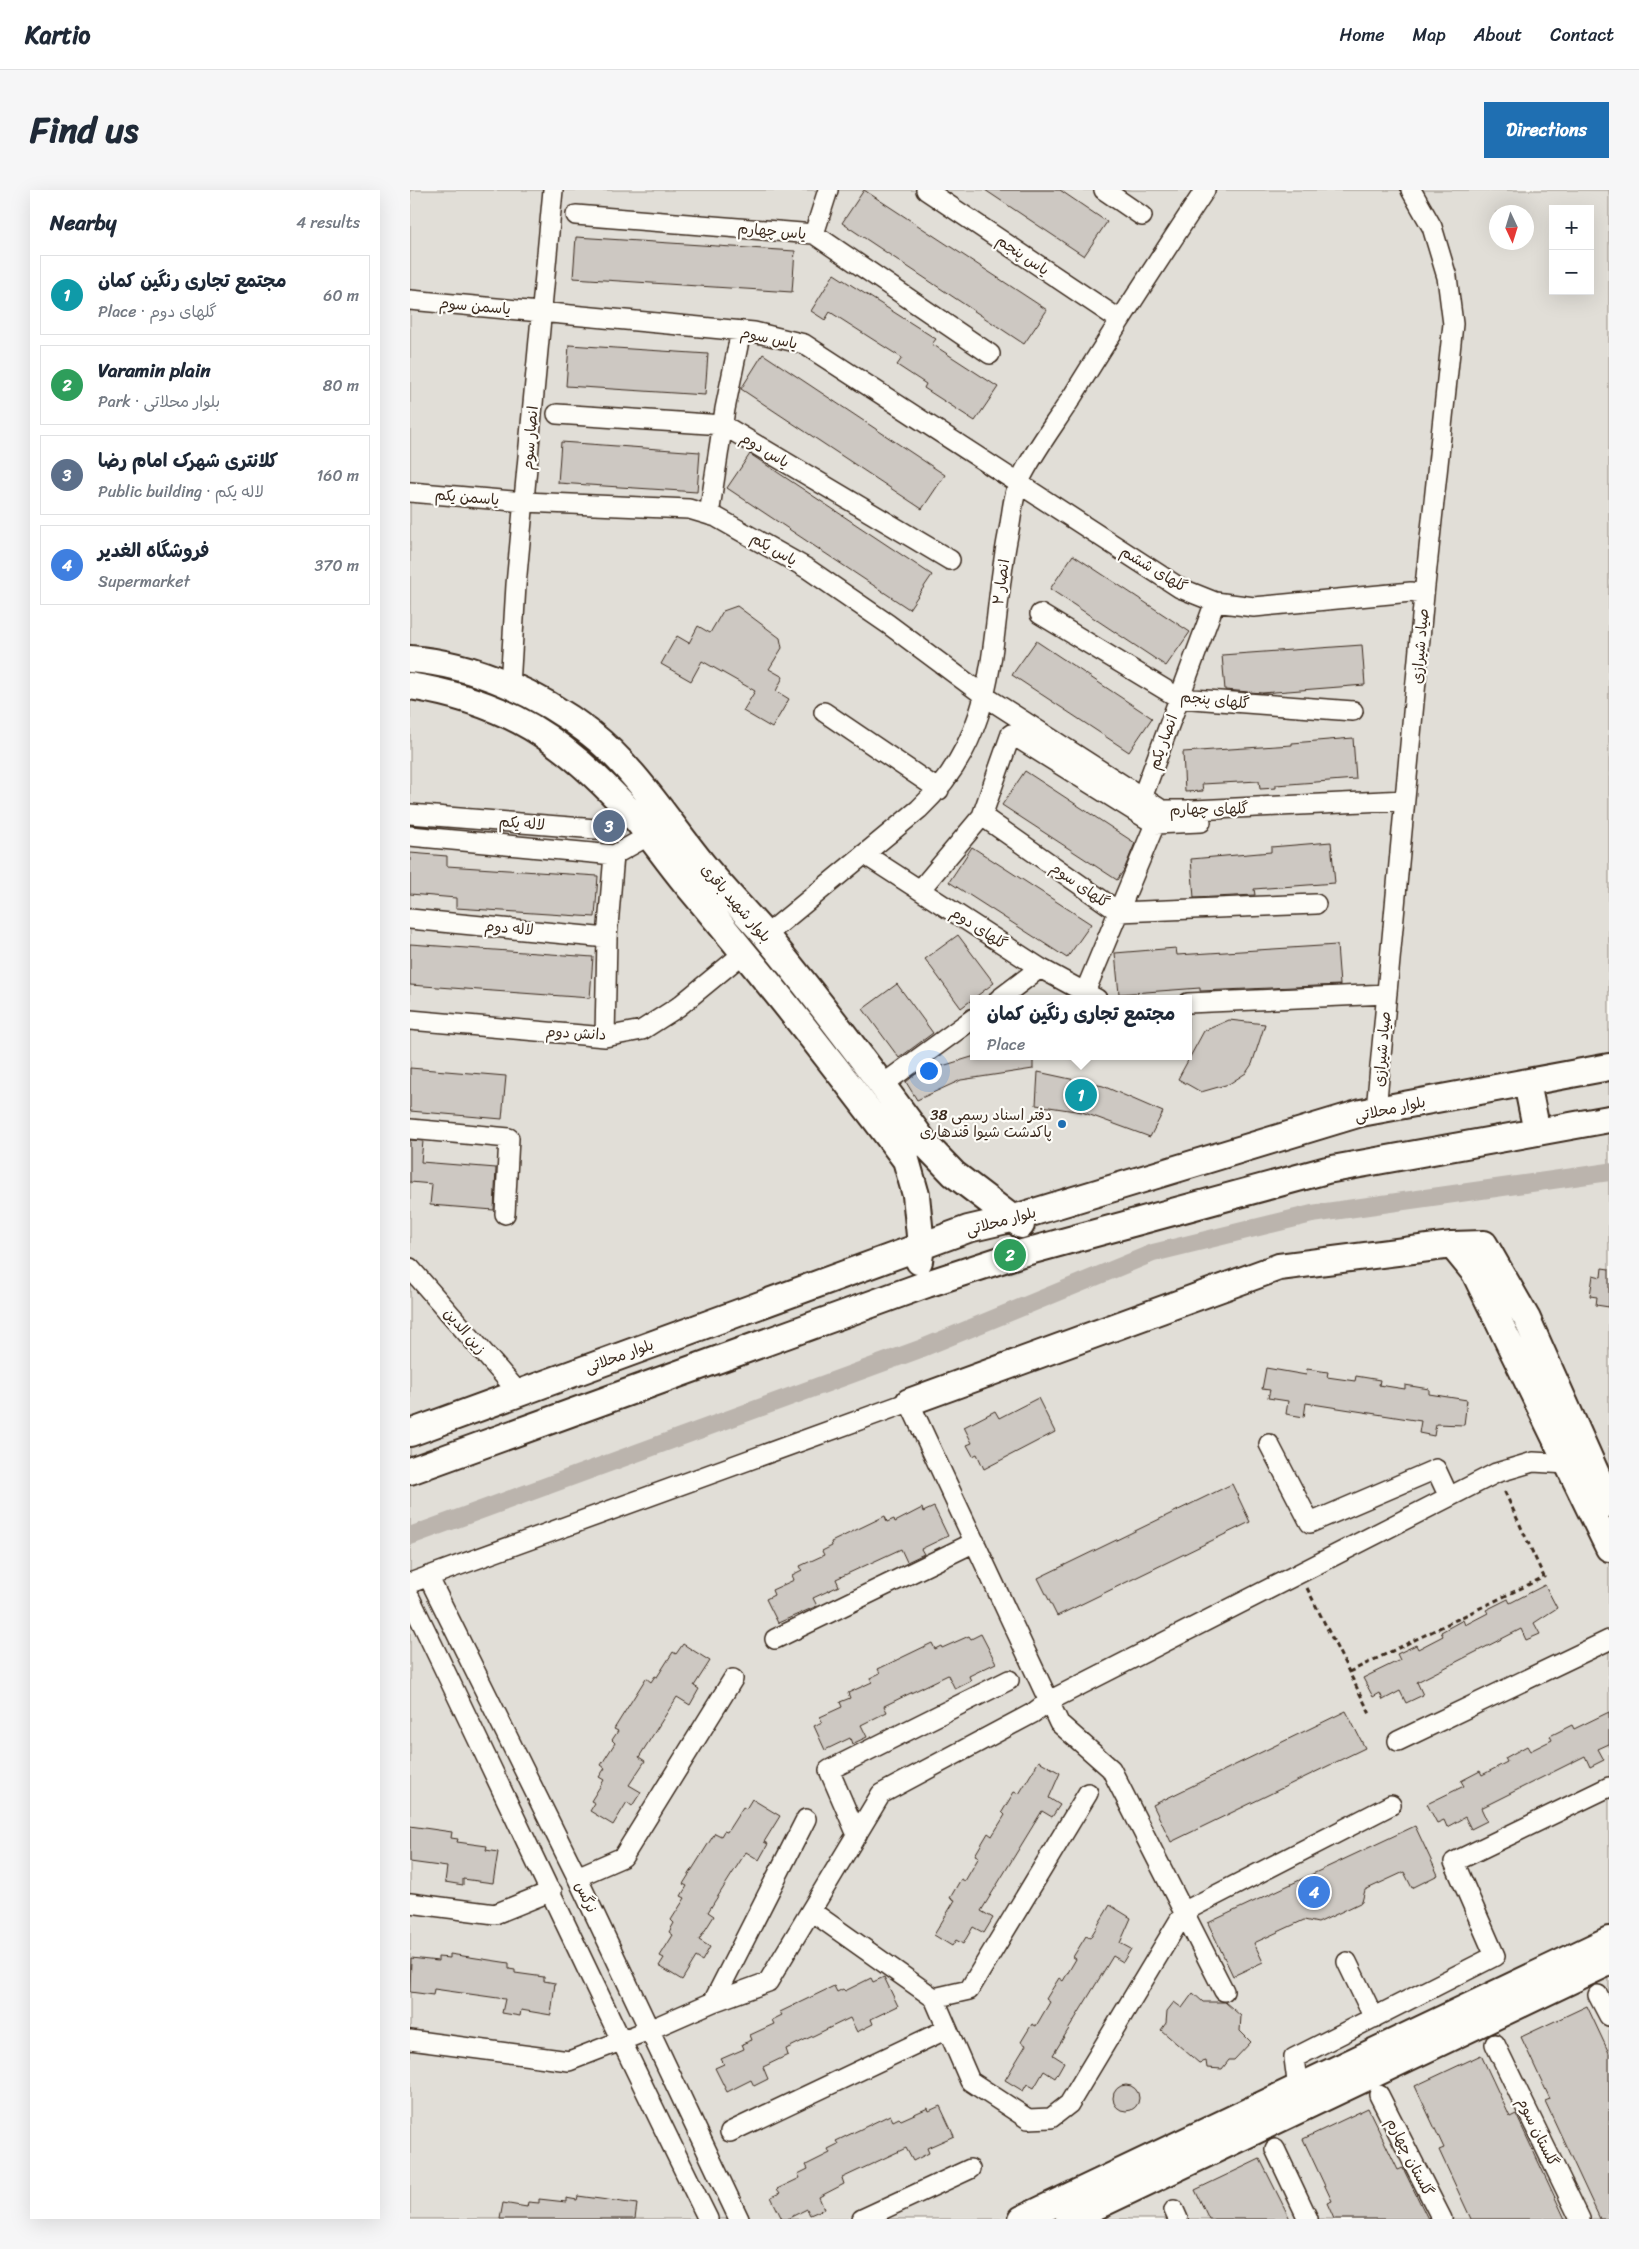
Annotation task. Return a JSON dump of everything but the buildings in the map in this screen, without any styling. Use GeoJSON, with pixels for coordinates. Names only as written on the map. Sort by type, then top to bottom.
{"type":"FeatureCollection","features":[{"type":"Feature","properties":{"kind":"street","name":"انصار سوم"},"geometry":{"type":"LineString","coordinates":[[510,686],[524,502],[553,190]]}},
{"type":"Feature","properties":{"kind":"street"},"geometry":{"type":"LineString","coordinates":[[814,234],[828,190]]}},
{"type":"Feature","properties":{"kind":"street","name":"یاس پنجم"},"geometry":{"type":"LineString","coordinates":[[926,190],[1120,320]]}},
{"type":"Feature","properties":{"kind":"street"},"geometry":{"type":"LineString","coordinates":[[1104,190],[1142,216]]}},
{"type":"Feature","properties":{"kind":"street","name":"انصار ۲"},"geometry":{"type":"LineString","coordinates":[[765,936],[939,790],[959,762],[970,740],[986,697],[1006,546],[1019,481],[1120,320],[1205,190]]}},
{"type":"Feature","properties":{"kind":"street","name":"صیاد شیرازی"},"geometry":{"type":"LineString","coordinates":[[1376,1110],[1424,595],[1453,324],[1447,277],[1434,236],[1411,190]]}},
{"type":"Feature","properties":{"kind":"street","name":"یاس چهارم"},"geometry":{"type":"LineString","coordinates":[[576,215],[814,234],[990,354]]}},
{"type":"Feature","properties":{"kind":"street","name":"یاسمن سوم"},"geometry":{"type":"LineString","coordinates":[[410,300],[541,311]]}},
{"type":"Feature","properties":{"kind":"street","name":"یاس سوم"},"geometry":{"type":"LineString","coordinates":[[541,311],[741,331],[804,344],[1019,481]]}},
{"type":"Feature","properties":{"kind":"street"},"geometry":{"type":"LineString","coordinates":[[709,515],[723,425],[741,331]]}},
{"type":"Feature","properties":{"kind":"street","name":"یاس دوم"},"geometry":{"type":"LineString","coordinates":[[558,414],[723,425],[950,560]]}},
{"type":"Feature","properties":{"kind":"street","name":"گلهای ششم"},"geometry":{"type":"LineString","coordinates":[[1019,481],[1180,588],[1215,602],[1254,607],[1411,592],[1424,595]]}},
{"type":"Feature","properties":{"kind":"street","name":"یاسمن یکم"},"geometry":{"type":"LineString","coordinates":[[410,492],[524,502]]}},
{"type":"Feature","properties":{"kind":"street","name":"یاس یکم"},"geometry":{"type":"LineString","coordinates":[[524,502],[690,509],[728,522],[808,569],[888,624],[986,697]]}},
{"type":"Feature","properties":{"kind":"street","name":"انصار یکم"},"geometry":{"type":"LineString","coordinates":[[1142,798],[1215,602]]}},
{"type":"Feature","properties":{"kind":"street","name":"گلهای پنجم"},"geometry":{"type":"LineString","coordinates":[[1040,614],[1179,698],[1353,711]]}},
{"type":"Feature","properties":{"kind":"street","name":"بلوار شهید باقری"},"geometry":{"type":"LineString","coordinates":[[410,659],[428,660],[472,672],[510,686],[564,715],[590,733],[611,752],[704,866],[765,936],[882,1085],[927,1146],[954,1174],[1020,1224],[1024,1234],[1022,1252]]}},
{"type":"Feature","properties":{"kind":"street","name":"بلوار شهید باقری"},"geometry":{"type":"LineString","coordinates":[[410,686],[451,693],[492,708],[531,728],[605,786],[631,814],[745,952],[906,1160],[916,1195],[921,1246],[920,1262],[922,1268],[936,1281]]}},
{"type":"Feature","properties":{"kind":"street","name":"گلهای چهارم"},"geometry":{"type":"LineString","coordinates":[[986,697],[1162,810],[1405,800]]}},
{"type":"Feature","properties":{"kind":"street"},"geometry":{"type":"LineString","coordinates":[[824,712],[939,790]]}},
{"type":"Feature","properties":{"kind":"street"},"geometry":{"type":"LineString","coordinates":[[920,890],[982,816],[1011,734],[1155,824],[1335,817]]}},
{"type":"Feature","properties":{"kind":"street","name":"لاله یکم"},"geometry":{"type":"LineString","coordinates":[[410,814],[596,829],[608,827],[631,814]]}},
{"type":"Feature","properties":{"kind":"street","name":"گلهای سوم"},"geometry":{"type":"LineString","coordinates":[[982,816],[1119,912],[1316,904]]}},
{"type":"Feature","properties":{"kind":"street"},"geometry":{"type":"LineString","coordinates":[[1091,995],[1119,912],[1155,824]]}},
{"type":"Feature","properties":{"kind":"street"},"geometry":{"type":"LineString","coordinates":[[410,836],[614,855],[648,836]]}},
{"type":"Feature","properties":{"kind":"street","name":"گلهای دوم"},"geometry":{"type":"LineString","coordinates":[[864,854],[1040,968],[1089,995]]}},
{"type":"Feature","properties":{"kind":"street"},"geometry":{"type":"LineString","coordinates":[[605,1037],[607,938],[614,855]]}},
{"type":"Feature","properties":{"kind":"street","name":"لاله دوم"},"geometry":{"type":"LineString","coordinates":[[410,919],[607,938]]}},
{"type":"Feature","properties":{"kind":"street"},"geometry":{"type":"LineString","coordinates":[[745,952],[765,936]]}},
{"type":"Feature","properties":{"kind":"street","name":"دانش دوم"},"geometry":{"type":"LineString","coordinates":[[410,1020],[605,1037],[642,1030],[678,1007],[745,952]]}},
{"type":"Feature","properties":{"kind":"street"},"geometry":{"type":"LineString","coordinates":[[1004,995],[1040,968]]}},
{"type":"Feature","properties":{"kind":"street"},"geometry":{"type":"LineString","coordinates":[[1192,1003],[1387,994]]}},
{"type":"Feature","properties":{"kind":"street"},"geometry":{"type":"LineString","coordinates":[[882,1085],[970,1021]]}},
{"type":"Feature","properties":{"kind":"street","name":"بلوار محلاتی"},"geometry":{"type":"LineString","coordinates":[[410,1433],[968,1229],[1011,1219],[1376,1110],[1609,1067]]}},
{"type":"Feature","properties":{"kind":"street"},"geometry":{"type":"LineString","coordinates":[[1527,1083],[1537,1132]]}},
{"type":"Feature","properties":{"kind":"street"},"geometry":{"type":"LineString","coordinates":[[410,1471],[936,1281],[1022,1252],[1328,1170],[1609,1119]]}},
{"type":"Feature","properties":{"kind":"street"},"geometry":{"type":"LineString","coordinates":[[410,1129],[509,1138],[505,1214]]}},
{"type":"Feature","properties":{"kind":"street"},"geometry":{"type":"LineString","coordinates":[[410,1583],[1279,1267],[1452,1245],[1484,1244],[1527,1319],[1601,1471],[1609,1503]]}},
{"type":"Feature","properties":{"kind":"street"},"geometry":{"type":"LineString","coordinates":[[1452,1245],[1475,1273],[1609,1548]]}},
{"type":"Feature","properties":{"kind":"street","name":"زین الدین"},"geometry":{"type":"LineString","coordinates":[[410,1268],[519,1393]]}},
{"type":"Feature","properties":{"kind":"street"},"geometry":{"type":"LineString","coordinates":[[909,1402],[1059,1723],[1111,1769],[1224,1990]]}},
{"type":"Feature","properties":{"kind":"street"},"geometry":{"type":"LineString","coordinates":[[1269,1444],[1310,1523],[1436,1469],[1449,1497]]}},
{"type":"Feature","properties":{"kind":"street"},"geometry":{"type":"LineString","coordinates":[[410,2040],[569,2061],[620,2042],[713,2002],[768,1982],[881,1794],[1033,1713],[1049,1701],[1496,1473],[1534,1462],[1568,1464]]}},
{"type":"Feature","properties":{"kind":"street"},"geometry":{"type":"LineString","coordinates":[[775,1639],[974,1542]]}},
{"type":"Feature","properties":{"kind":"street","name":"نرگس"},"geometry":{"type":"LineString","coordinates":[[428,1576],[577,1877],[738,2219]]}},
{"type":"Feature","properties":{"kind":"street","name":"نرگس"},"geometry":{"type":"LineString","coordinates":[[410,1598],[552,1891],[620,2042],[708,2219]]}},
{"type":"Feature","properties":{"kind":"street"},"geometry":{"type":"LineString","coordinates":[[1398,1741],[1609,1640]]}},
{"type":"Feature","properties":{"kind":"street"},"geometry":{"type":"LineString","coordinates":[[577,1877],[623,1857],[733,1679]]}},
{"type":"Feature","properties":{"kind":"street"},"geometry":{"type":"LineString","coordinates":[[857,1834],[829,1770],[1009,1680]]}},
{"type":"Feature","properties":{"kind":"street"},"geometry":{"type":"LineString","coordinates":[[1298,2088],[1294,2058],[1495,1956],[1454,1862],[1609,1787]]}},
{"type":"Feature","properties":{"kind":"street"},"geometry":{"type":"LineString","coordinates":[[934,1998],[969,1990],[1088,1793]]}},
{"type":"Feature","properties":{"kind":"street"},"geometry":{"type":"LineString","coordinates":[[811,1911],[934,1998],[970,2081],[1028,2119],[1051,2118],[1069,2104],[1185,1911],[1391,1805]]}},
{"type":"Feature","properties":{"kind":"street"},"geometry":{"type":"LineString","coordinates":[[713,2002],[806,1819]]}},
{"type":"Feature","properties":{"kind":"street"},"geometry":{"type":"LineString","coordinates":[[410,1903],[495,1914],[552,1891]]}},
{"type":"Feature","properties":{"kind":"street"},"geometry":{"type":"LineString","coordinates":[[1069,2219],[1467,2018],[1609,1940]]}},
{"type":"Feature","properties":{"kind":"street"},"geometry":{"type":"LineString","coordinates":[[1346,1962],[1374,2018]]}},
{"type":"Feature","properties":{"kind":"street"},"geometry":{"type":"LineString","coordinates":[[1022,2219],[1298,2088],[1609,1962]]}},
{"type":"Feature","properties":{"kind":"street"},"geometry":{"type":"LineString","coordinates":[[1449,1979],[1467,2018]]}},
{"type":"Feature","properties":{"kind":"street"},"geometry":{"type":"LineString","coordinates":[[1598,1995],[1609,2016]]}},
{"type":"Feature","properties":{"kind":"street"},"geometry":{"type":"LineString","coordinates":[[730,2132],[948,2029]]}},
{"type":"Feature","properties":{"kind":"street","name":"گلستان سوم"},"geometry":{"type":"LineString","coordinates":[[1495,2044],[1580,2219]]}},
{"type":"Feature","properties":{"kind":"street","name":"گلستان چهارم"},"geometry":{"type":"LineString","coordinates":[[1379,2095],[1442,2219]]}},
{"type":"Feature","properties":{"kind":"street"},"geometry":{"type":"LineString","coordinates":[[1274,2149],[1308,2219]]}},
{"type":"Feature","properties":{"kind":"street"},"geometry":{"type":"LineString","coordinates":[[862,2219],[970,2168]]}},
{"type":"Feature","properties":{"kind":"path"},"geometry":{"type":"LineString","coordinates":[[1349,1672],[1544,1578],[1496,1473]]}},
{"type":"Feature","properties":{"kind":"path"},"geometry":{"type":"LineString","coordinates":[[1299,1572],[1371,1716]]}},
{"type":"Feature","properties":{"kind":"shaded area"},"geometry":{"type":"Polygon","coordinates":[[[410,190],[1609,190],[1609,2219],[410,2219],[410,190]]]}},
{"type":"Feature","properties":{"kind":"waterway"},"geometry":{"type":"LineString","coordinates":[[410,1536],[920,1349],[1153,1253],[1312,1214],[1609,1172]]}},
{"type":"Feature","properties":{"kind":"place","name":"کلانتری شهرک امام رضا"},"geometry":{"type":"Point","coordinates":[609,826]}},
{"type":"Feature","properties":{"kind":"place","name":"مجتمع تجاری رنگین کمان"},"geometry":{"type":"Point","coordinates":[1081,1095]}},
{"type":"Feature","properties":{"kind":"place","name":"دفتر اسناد رسمی 38 پاکدشت شیوا قندهاری"},"geometry":{"type":"Point","coordinates":[1062,1124]}},
{"type":"Feature","properties":{"kind":"place","name":"Varamin plain"},"geometry":{"type":"Point","coordinates":[1010,1255]}},
{"type":"Feature","properties":{"kind":"place","name":"فروشگاه الغدیر"},"geometry":{"type":"Point","coordinates":[1314,1892]}}]}
